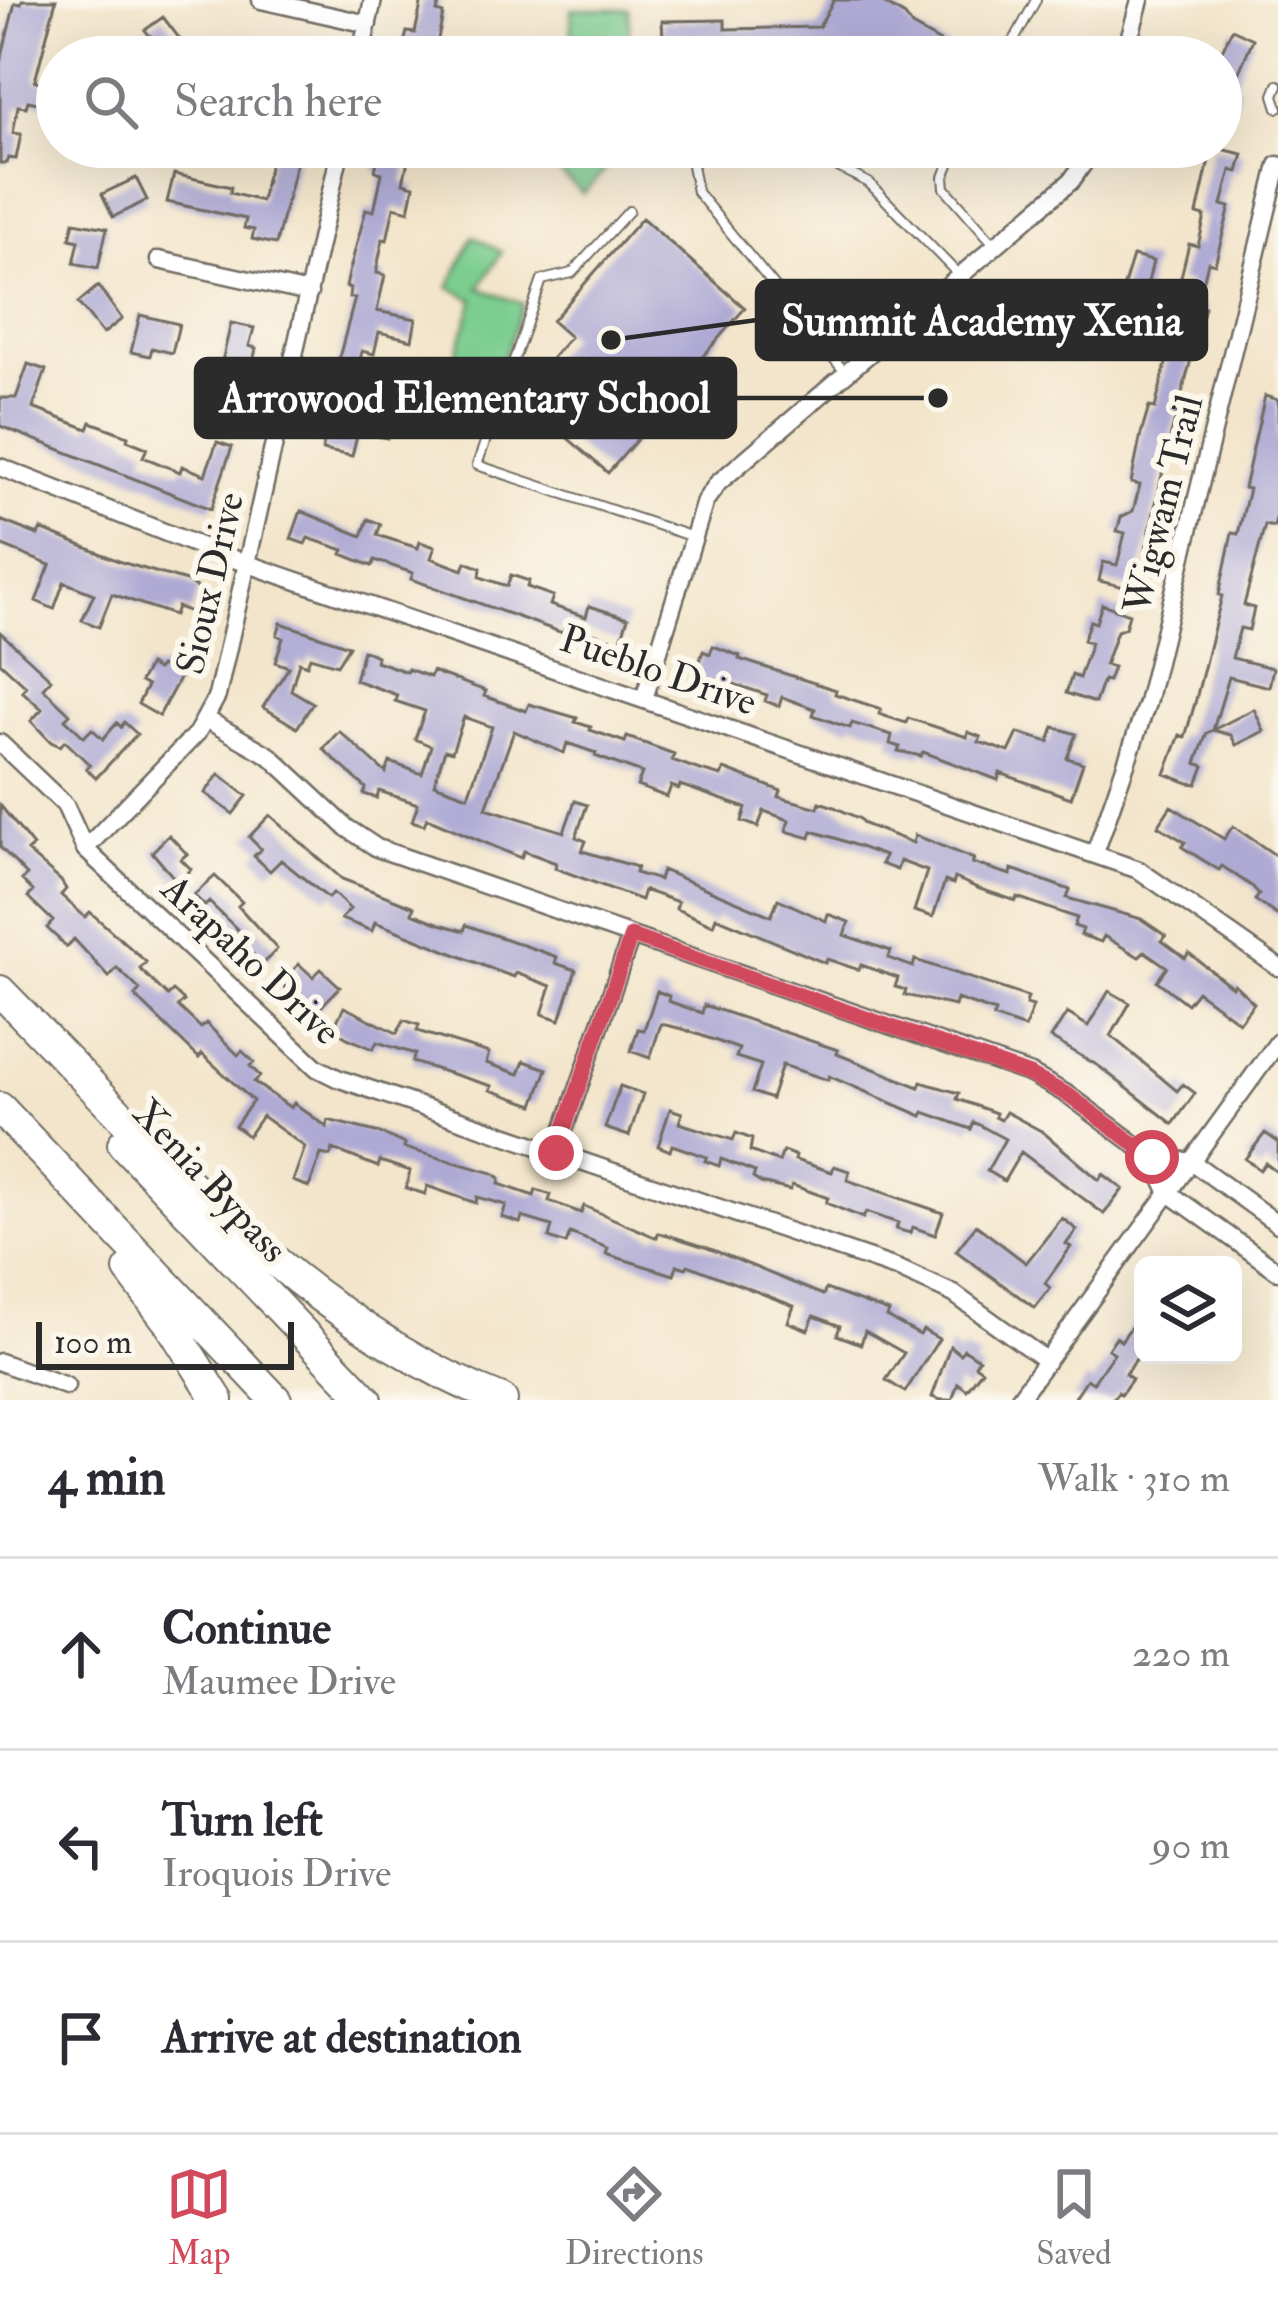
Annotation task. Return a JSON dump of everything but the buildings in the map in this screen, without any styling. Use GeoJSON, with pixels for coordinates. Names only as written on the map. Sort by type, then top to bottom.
{"type":"FeatureCollection","features":[{"type":"Feature","properties":{"kind":"highway"},"geometry":{"type":"LineString","coordinates":[[0,991],[160,1153],[286,1270],[389,1345],[502,1400]]}},
{"type":"Feature","properties":{"kind":"highway","name":"Xenia Bypass"},"geometry":{"type":"LineString","coordinates":[[0,1013],[367,1400]]}},
{"type":"Feature","properties":{"kind":"highway"},"geometry":{"type":"LineString","coordinates":[[0,1108],[276,1400]]}},
{"type":"Feature","properties":{"kind":"highway"},"geometry":{"type":"LineString","coordinates":[[0,1128],[138,1281],[218,1400]]}},
{"type":"Feature","properties":{"kind":"street"},"geometry":{"type":"LineString","coordinates":[[261,0],[368,24]]}},
{"type":"Feature","properties":{"kind":"street"},"geometry":{"type":"LineString","coordinates":[[365,36],[373,0]]}},
{"type":"Feature","properties":{"kind":"street"},"geometry":{"type":"LineString","coordinates":[[1130,36],[1140,0]]}},
{"type":"Feature","properties":{"kind":"street","name":"Wigwam Trail"},"geometry":{"type":"LineString","coordinates":[[1095,853],[1147,703],[1278,165]]}},
{"type":"Feature","properties":{"kind":"street","name":"Sioux Drive"},"geometry":{"type":"LineString","coordinates":[[85,849],[197,733],[224,676],[336,168]]}},
{"type":"Feature","properties":{"kind":"street"},"geometry":{"type":"LineString","coordinates":[[644,699],[705,501],[718,483],[1071,181],[1080,168]]}},
{"type":"Feature","properties":{"kind":"street"},"geometry":{"type":"LineString","coordinates":[[160,260],[309,293]]}},
{"type":"Feature","properties":{"kind":"street","name":"Pueblo Drive"},"geometry":{"type":"LineString","coordinates":[[0,467],[249,564],[1095,853],[1157,880],[1278,967]]}},
{"type":"Feature","properties":{"kind":"street"},"geometry":{"type":"LineString","coordinates":[[206,718],[270,756],[347,828],[377,848],[1030,1075],[1070,1096],[1152,1157],[1169,1193],[1278,1271]]}},
{"type":"Feature","properties":{"kind":"street","name":"Arapaho Drive"},"geometry":{"type":"LineString","coordinates":[[0,743],[65,805],[85,849],[317,1068],[899,1268],[953,1294],[1047,1361]]}},
{"type":"Feature","properties":{"kind":"street"},"geometry":{"type":"LineString","coordinates":[[556,1153],[631,936]]}},
{"type":"Feature","properties":{"kind":"street"},"geometry":{"type":"LineString","coordinates":[[1018,1400],[1278,1042]]}},
{"type":"Feature","properties":{"kind":"street"},"geometry":{"type":"LineString","coordinates":[[1152,1157],[1192,1162],[1278,1224]]}},
{"type":"Feature","properties":{"kind":"street"},"geometry":{"type":"LineString","coordinates":[[0,1362],[66,1386]]}},
{"type":"Feature","properties":{"kind":"lane"},"geometry":{"type":"LineString","coordinates":[[1016,36],[1036,0]]}},
{"type":"Feature","properties":{"kind":"lane"},"geometry":{"type":"LineString","coordinates":[[1278,85],[1274,95],[1278,108]]}},
{"type":"Feature","properties":{"kind":"lane"},"geometry":{"type":"LineString","coordinates":[[693,168],[697,192],[845,372]]}},
{"type":"Feature","properties":{"kind":"lane"},"geometry":{"type":"LineString","coordinates":[[839,168],[869,183],[958,275]]}},
{"type":"Feature","properties":{"kind":"lane"},"geometry":{"type":"LineString","coordinates":[[948,168],[945,188],[994,245]]}},
{"type":"Feature","properties":{"kind":"lane"},"geometry":{"type":"LineString","coordinates":[[629,212],[572,273],[542,280],[477,465],[694,537]]}},
{"type":"Feature","properties":{"kind":"green space"},"geometry":{"type":"Polygon","coordinates":[[[571,9],[629,9],[629,36],[572,36],[571,9]]]}},
{"type":"Feature","properties":{"kind":"green space"},"geometry":{"type":"Polygon","coordinates":[[[554,168],[607,168],[583,194],[554,168]]]}},
{"type":"Feature","properties":{"kind":"green space"},"geometry":{"type":"Polygon","coordinates":[[[473,236],[502,252],[479,288],[523,304],[499,372],[455,357],[474,300],[449,287],[473,236]]]}},
{"type":"Feature","properties":{"kind":"place","name":"Summit Academy Xenia"},"geometry":{"type":"Point","coordinates":[611,340]}},
{"type":"Feature","properties":{"kind":"place","name":"Arrowood Elementary School"},"geometry":{"type":"Point","coordinates":[938,398]}},
{"type":"Feature","properties":{"kind":"route"},"geometry":{"type":"LineString","coordinates":[[556,1153],[631,936],[1030,1075],[1070,1096],[1152,1157]]}}]}
